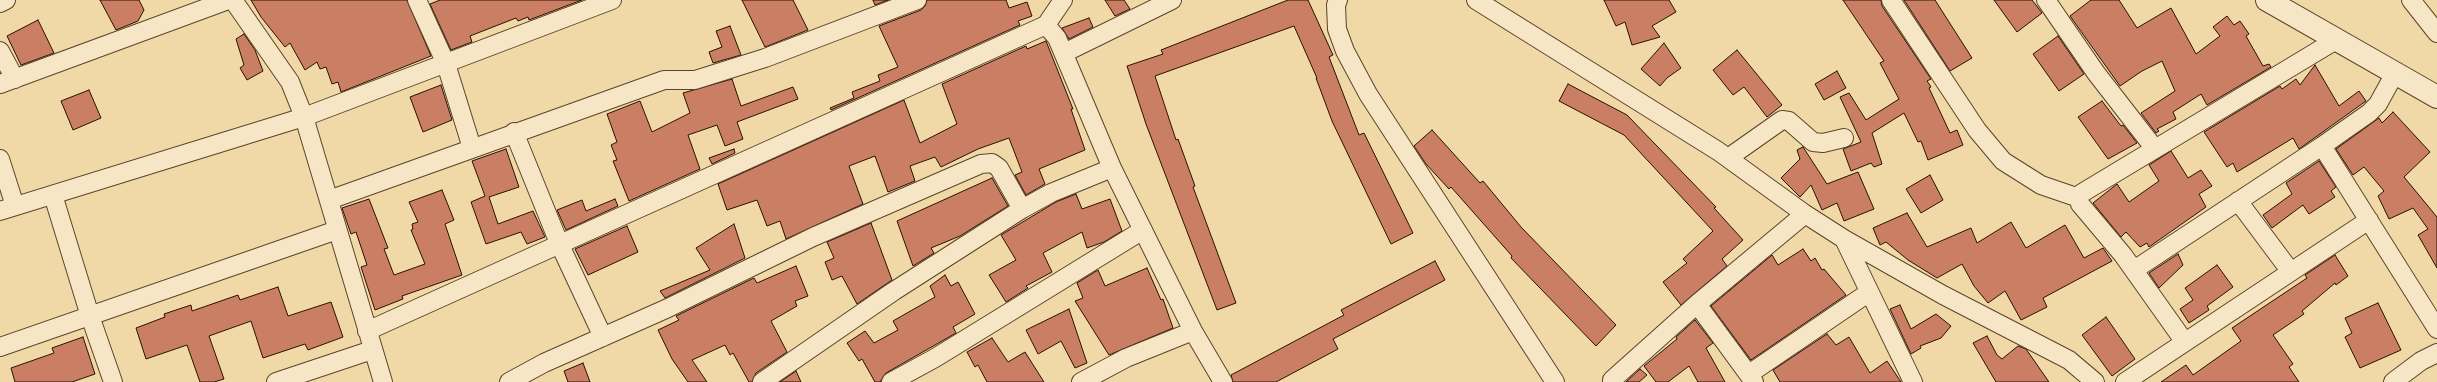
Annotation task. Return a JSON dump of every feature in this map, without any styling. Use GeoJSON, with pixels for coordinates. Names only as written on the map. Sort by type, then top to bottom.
{"type":"FeatureCollection","features":[{"type":"Feature","properties":{"kind":"street"},"geometry":{"type":"LineString","coordinates":[[0,4],[6,0]]}},
{"type":"Feature","properties":{"kind":"street"},"geometry":{"type":"LineString","coordinates":[[0,51],[8,82],[228,0]]}},
{"type":"Feature","properties":{"kind":"street"},"geometry":{"type":"LineString","coordinates":[[233,0],[290,82],[304,117],[330,200],[337,230],[372,350],[383,382]]}},
{"type":"Feature","properties":{"kind":"street"},"geometry":{"type":"LineString","coordinates":[[417,0],[446,64],[472,148]]}},
{"type":"Feature","properties":{"kind":"street"},"geometry":{"type":"LineString","coordinates":[[0,159],[8,209],[304,117],[612,0]]}},
{"type":"Feature","properties":{"kind":"street"},"geometry":{"type":"LineString","coordinates":[[330,200],[514,132],[664,80],[695,80],[742,65],[917,0]]}},
{"type":"Feature","properties":{"kind":"street"},"geometry":{"type":"LineString","coordinates":[[367,331],[559,243],[1046,25],[1063,0]]}},
{"type":"Feature","properties":{"kind":"street"},"geometry":{"type":"LineString","coordinates":[[1338,0],[1336,5],[1337,29],[1345,52],[1368,94],[1556,382]]}},
{"type":"Feature","properties":{"kind":"street"},"geometry":{"type":"LineString","coordinates":[[1891,0],[1977,130],[2003,161],[2041,185],[2079,198]]}},
{"type":"Feature","properties":{"kind":"street"},"geometry":{"type":"LineString","coordinates":[[2046,0],[2096,73],[2155,149]]}},
{"type":"Feature","properties":{"kind":"street"},"geometry":{"type":"LineString","coordinates":[[2267,0],[2437,97]]}},
{"type":"Feature","properties":{"kind":"street"},"geometry":{"type":"LineString","coordinates":[[2411,0],[2437,34]]}},
{"type":"Feature","properties":{"kind":"street"},"geometry":{"type":"LineString","coordinates":[[1064,53],[1163,2]]}},
{"type":"Feature","properties":{"kind":"street"},"geometry":{"type":"LineString","coordinates":[[1486,2],[1728,158],[1805,214],[1844,239],[1943,295],[2069,360],[2095,382]]}},
{"type":"Feature","properties":{"kind":"street"},"geometry":{"type":"LineString","coordinates":[[1046,25],[1051,28],[1064,53],[1112,168],[1193,331],[1223,382]]}},
{"type":"Feature","properties":{"kind":"street"},"geometry":{"type":"LineString","coordinates":[[2184,341],[2134,270],[2080,204],[2079,198],[2082,193],[2336,40]]}},
{"type":"Feature","properties":{"kind":"street"},"geometry":{"type":"LineString","coordinates":[[2134,270],[2322,146],[2378,104],[2395,73]]}},
{"type":"Feature","properties":{"kind":"street"},"geometry":{"type":"LineString","coordinates":[[1728,158],[1782,120],[1789,121],[1813,142],[1823,143],[1844,138]]}},
{"type":"Feature","properties":{"kind":"street"},"geometry":{"type":"LineString","coordinates":[[514,132],[559,243],[604,337]]}},
{"type":"Feature","properties":{"kind":"street"},"geometry":{"type":"LineString","coordinates":[[2322,146],[2437,329]]}},
{"type":"Feature","properties":{"kind":"street"},"geometry":{"type":"LineString","coordinates":[[508,382],[544,363],[668,308],[812,237],[981,164],[992,163],[999,168],[1022,209]]}},
{"type":"Feature","properties":{"kind":"street"},"geometry":{"type":"LineString","coordinates":[[762,382],[894,291],[1022,209],[1051,193],[1112,168]]}},
{"type":"Feature","properties":{"kind":"street"},"geometry":{"type":"LineString","coordinates":[[53,195],[90,316],[113,382]]}},
{"type":"Feature","properties":{"kind":"street"},"geometry":{"type":"LineString","coordinates":[[2238,201],[2291,272]]}},
{"type":"Feature","properties":{"kind":"street"},"geometry":{"type":"LineString","coordinates":[[1612,380],[1698,304],[1805,214]]}},
{"type":"Feature","properties":{"kind":"street"},"geometry":{"type":"LineString","coordinates":[[2125,382],[2184,341],[2369,220]]}},
{"type":"Feature","properties":{"kind":"street"},"geometry":{"type":"LineString","coordinates":[[0,347],[337,230]]}},
{"type":"Feature","properties":{"kind":"street"},"geometry":{"type":"LineString","coordinates":[[891,382],[935,358],[1143,230]]}},
{"type":"Feature","properties":{"kind":"street"},"geometry":{"type":"LineString","coordinates":[[1844,239],[1868,293],[1913,382]]}},
{"type":"Feature","properties":{"kind":"street"},"geometry":{"type":"LineString","coordinates":[[1698,304],[1751,378],[1868,293]]}},
{"type":"Feature","properties":{"kind":"street"},"geometry":{"type":"LineString","coordinates":[[1081,382],[1126,358],[1193,331]]}},
{"type":"Feature","properties":{"kind":"street"},"geometry":{"type":"LineString","coordinates":[[276,382],[372,350]]}},
{"type":"Feature","properties":{"kind":"street"},"geometry":{"type":"LineString","coordinates":[[2393,382],[2421,361],[2437,353]]}},
{"type":"Feature","properties":{"kind":"building"},"geometry":{"type":"Polygon","coordinates":[[[100,0],[139,0],[144,10],[138,21],[116,30],[100,0]]]}},
{"type":"Feature","properties":{"kind":"building"},"geometry":{"type":"Polygon","coordinates":[[[251,0],[407,0],[431,56],[341,92],[338,82],[332,84],[326,67],[320,69],[317,62],[305,70],[290,43],[285,47],[261,17],[251,0]]]}},
{"type":"Feature","properties":{"kind":"building"},"geometry":{"type":"Polygon","coordinates":[[[440,0],[582,0],[529,20],[528,17],[518,21],[516,18],[470,36],[472,42],[451,50],[430,4],[440,0]]]}},
{"type":"Feature","properties":{"kind":"building"},"geometry":{"type":"Polygon","coordinates":[[[742,0],[793,0],[808,30],[765,47],[742,0]]]}},
{"type":"Feature","properties":{"kind":"building"},"geometry":{"type":"Polygon","coordinates":[[[873,0],[888,0],[875,5],[873,0]]]}},
{"type":"Feature","properties":{"kind":"building"},"geometry":{"type":"Polygon","coordinates":[[[927,0],[1006,0],[1009,8],[1027,2],[1032,16],[1018,21],[1020,25],[831,110],[830,108],[854,98],[852,92],[880,81],[878,75],[898,67],[879,26],[921,10],[925,6],[927,0]]]}},
{"type":"Feature","properties":{"kind":"building"},"geometry":{"type":"Polygon","coordinates":[[[1105,0],[1124,0],[1130,9],[1115,16],[1105,0]]]}},
{"type":"Feature","properties":{"kind":"building"},"geometry":{"type":"Polygon","coordinates":[[[1288,0],[1308,0],[1333,55],[1329,57],[1359,135],[1364,133],[1413,233],[1391,244],[1332,121],[1317,78],[1294,26],[1155,76],[1176,140],[1178,139],[1195,186],[1193,187],[1236,303],[1217,310],[1146,124],[1127,66],[1163,54],[1161,50],[1288,0]]]}},
{"type":"Feature","properties":{"kind":"building"},"geometry":{"type":"Polygon","coordinates":[[[1604,0],[1669,0],[1676,12],[1652,26],[1660,37],[1632,45],[1625,22],[1616,26],[1604,0]]]}},
{"type":"Feature","properties":{"kind":"building"},"geometry":{"type":"Polygon","coordinates":[[[1843,0],[1881,0],[1882,6],[1931,79],[1927,81],[1931,87],[1929,88],[1950,133],[1957,130],[1963,145],[1928,160],[1921,141],[1918,142],[1904,113],[1872,133],[1882,164],[1874,167],[1871,163],[1851,171],[1843,149],[1861,142],[1840,97],[1849,93],[1866,120],[1899,99],[1880,63],[1884,61],[1843,0]]]}},
{"type":"Feature","properties":{"kind":"building"},"geometry":{"type":"Polygon","coordinates":[[[1904,0],[1935,0],[1972,58],[1950,71],[1904,0]]]}},
{"type":"Feature","properties":{"kind":"building"},"geometry":{"type":"Polygon","coordinates":[[[1994,0],[2032,0],[2042,13],[2017,32],[1994,0]]]}},
{"type":"Feature","properties":{"kind":"building"},"geometry":{"type":"Polygon","coordinates":[[[2091,0],[2119,0],[2137,28],[2171,8],[2196,54],[2220,36],[2213,27],[2227,16],[2234,25],[2240,21],[2249,34],[2246,36],[2263,66],[2269,64],[2271,67],[2207,105],[2201,94],[2173,112],[2176,119],[2157,129],[2159,131],[2156,133],[2141,113],[2175,91],[2162,61],[2142,71],[2120,86],[2070,16],[2091,0]]]}},
{"type":"Feature","properties":{"kind":"building"},"geometry":{"type":"Polygon","coordinates":[[[1089,18],[1093,27],[1069,39],[1062,28],[1089,18]]]}},
{"type":"Feature","properties":{"kind":"building"},"geometry":{"type":"Polygon","coordinates":[[[38,20],[54,53],[21,65],[7,36],[38,20]]]}},
{"type":"Feature","properties":{"kind":"building"},"geometry":{"type":"Polygon","coordinates":[[[730,26],[741,55],[713,63],[709,52],[722,47],[716,31],[730,26]]]}},
{"type":"Feature","properties":{"kind":"building"},"geometry":{"type":"Polygon","coordinates":[[[244,34],[255,50],[263,71],[247,80],[240,68],[244,65],[236,39],[244,34]]]}},
{"type":"Feature","properties":{"kind":"building"},"geometry":{"type":"Polygon","coordinates":[[[2058,36],[2084,74],[2059,91],[2033,54],[2058,36]]]}},
{"type":"Feature","properties":{"kind":"building"},"geometry":{"type":"Polygon","coordinates":[[[1046,41],[1073,109],[1071,109],[1085,150],[1039,169],[1045,184],[1026,195],[1015,175],[1022,172],[1009,138],[978,149],[941,167],[935,157],[910,166],[915,181],[888,192],[875,156],[849,166],[863,204],[786,239],[780,221],[767,226],[757,200],[727,210],[718,184],[904,100],[920,143],[957,124],[942,84],[1026,46],[1027,49],[1046,41]]]}},
{"type":"Feature","properties":{"kind":"building"},"geometry":{"type":"Polygon","coordinates":[[[1664,43],[1681,68],[1667,78],[1660,86],[1641,69],[1664,43]]]}},
{"type":"Feature","properties":{"kind":"building"},"geometry":{"type":"Polygon","coordinates":[[[1737,50],[1782,105],[1767,117],[1744,87],[1733,95],[1713,70],[1737,50]]]}},
{"type":"Feature","properties":{"kind":"building"},"geometry":{"type":"Polygon","coordinates":[[[2315,65],[2339,106],[2359,91],[2366,101],[2299,149],[2293,138],[2237,172],[2233,163],[2227,167],[2204,132],[2280,86],[2282,89],[2296,79],[2300,85],[2315,65]]]}},
{"type":"Feature","properties":{"kind":"building"},"geometry":{"type":"Polygon","coordinates":[[[1837,71],[1846,88],[1824,100],[1815,84],[1837,71]]]}},
{"type":"Feature","properties":{"kind":"building"},"geometry":{"type":"Polygon","coordinates":[[[732,79],[741,106],[793,87],[798,99],[737,122],[743,139],[725,146],[717,125],[688,135],[700,169],[629,201],[613,161],[617,160],[611,145],[617,142],[607,114],[640,101],[652,132],[690,113],[683,93],[732,79]]]}},
{"type":"Feature","properties":{"kind":"building"},"geometry":{"type":"Polygon","coordinates":[[[1568,84],[1627,115],[1716,207],[1714,208],[1743,240],[1722,259],[1727,266],[1681,305],[1663,282],[1687,263],[1683,259],[1713,231],[1624,135],[1559,101],[1568,84]]]}},
{"type":"Feature","properties":{"kind":"building"},"geometry":{"type":"Polygon","coordinates":[[[441,85],[452,120],[423,132],[410,97],[441,85]]]}},
{"type":"Feature","properties":{"kind":"building"},"geometry":{"type":"Polygon","coordinates":[[[89,90],[101,118],[73,130],[61,101],[89,90]]]}},
{"type":"Feature","properties":{"kind":"building"},"geometry":{"type":"Polygon","coordinates":[[[2102,101],[2121,126],[2123,125],[2137,143],[2108,159],[2078,117],[2102,101]]]}},
{"type":"Feature","properties":{"kind":"building"},"geometry":{"type":"Polygon","coordinates":[[[2393,112],[2430,152],[2404,177],[2437,217],[2437,268],[2418,235],[2428,229],[2413,208],[2389,219],[2378,196],[2384,191],[2364,167],[2353,175],[2336,149],[2379,118],[2382,123],[2393,112]]]}},
{"type":"Feature","properties":{"kind":"building"},"geometry":{"type":"Polygon","coordinates":[[[1432,130],[1480,183],[1483,181],[1521,227],[1616,325],[1596,346],[1511,258],[1512,256],[1451,187],[1449,189],[1426,164],[1414,146],[1432,130]]]}},
{"type":"Feature","properties":{"kind":"building"},"geometry":{"type":"Polygon","coordinates":[[[1803,147],[1827,184],[1858,172],[1874,209],[1844,221],[1837,203],[1822,210],[1811,185],[1800,197],[1781,178],[1800,159],[1797,150],[1803,147]]]}},
{"type":"Feature","properties":{"kind":"building"},"geometry":{"type":"Polygon","coordinates":[[[506,149],[519,187],[489,197],[498,224],[533,211],[545,237],[527,244],[521,232],[486,244],[471,202],[485,196],[472,161],[506,149]]]}},
{"type":"Feature","properties":{"kind":"building"},"geometry":{"type":"Polygon","coordinates":[[[734,149],[735,153],[712,164],[709,158],[734,149]]]}},
{"type":"Feature","properties":{"kind":"building"},"geometry":{"type":"Polygon","coordinates":[[[2171,151],[2188,178],[2201,170],[2212,186],[2199,194],[2206,207],[2149,247],[2147,243],[2140,247],[2126,232],[2121,237],[2093,203],[2117,184],[2129,202],[2159,181],[2149,165],[2171,151]]]}},
{"type":"Feature","properties":{"kind":"building"},"geometry":{"type":"Polygon","coordinates":[[[2319,161],[2336,187],[2331,191],[2335,197],[2309,214],[2303,205],[2272,228],[2263,215],[2292,194],[2286,183],[2319,161]]]}},
{"type":"Feature","properties":{"kind":"building"},"geometry":{"type":"Polygon","coordinates":[[[1930,175],[1943,200],[1921,213],[1906,189],[1930,175]]]}},
{"type":"Feature","properties":{"kind":"building"},"geometry":{"type":"Polygon","coordinates":[[[992,178],[1008,206],[960,236],[931,248],[934,253],[913,266],[897,221],[992,178]]]}},
{"type":"Feature","properties":{"kind":"building"},"geometry":{"type":"Polygon","coordinates":[[[442,190],[454,220],[445,224],[462,275],[402,296],[403,299],[375,310],[361,267],[367,265],[356,232],[351,234],[342,208],[369,199],[388,248],[384,249],[394,275],[425,264],[411,230],[413,229],[412,224],[418,222],[409,202],[442,190]]]}},
{"type":"Feature","properties":{"kind":"building"},"geometry":{"type":"Polygon","coordinates":[[[1076,194],[1082,209],[1110,199],[1122,231],[1104,242],[1087,248],[1082,232],[1043,253],[1052,272],[1026,286],[1028,288],[1006,302],[989,275],[1016,260],[1001,235],[1056,202],[1076,194]]]}},
{"type":"Feature","properties":{"kind":"building"},"geometry":{"type":"Polygon","coordinates":[[[615,199],[618,206],[566,230],[557,210],[582,200],[586,211],[615,199]]]}},
{"type":"Feature","properties":{"kind":"building"},"geometry":{"type":"Polygon","coordinates":[[[1907,213],[1927,247],[1971,228],[1977,243],[2011,222],[2026,248],[2065,225],[2084,258],[2103,248],[2112,261],[2043,298],[2047,307],[2021,320],[2005,291],[1988,303],[1974,286],[1962,264],[1937,278],[1908,260],[1886,242],[1880,245],[1873,228],[1907,213]]]}},
{"type":"Feature","properties":{"kind":"building"},"geometry":{"type":"Polygon","coordinates":[[[871,223],[892,280],[857,304],[842,276],[832,280],[825,262],[834,258],[827,242],[871,223]]]}},
{"type":"Feature","properties":{"kind":"building"},"geometry":{"type":"Polygon","coordinates":[[[734,224],[745,258],[665,298],[660,291],[710,270],[696,248],[734,224]]]}},
{"type":"Feature","properties":{"kind":"building"},"geometry":{"type":"Polygon","coordinates":[[[627,226],[638,252],[588,275],[575,249],[627,226]]]}},
{"type":"Feature","properties":{"kind":"building"},"geometry":{"type":"Polygon","coordinates":[[[1803,249],[1811,261],[1815,258],[1822,270],[1824,269],[1846,295],[1751,360],[1711,306],[1772,255],[1778,265],[1803,249]]]}},
{"type":"Feature","properties":{"kind":"building"},"geometry":{"type":"Polygon","coordinates":[[[2178,254],[2183,265],[2159,288],[2149,273],[2178,254]]]}},
{"type":"Feature","properties":{"kind":"building"},"geometry":{"type":"Polygon","coordinates":[[[2335,255],[2348,276],[2336,285],[2335,283],[2302,311],[2304,314],[2273,335],[2293,364],[2289,367],[2299,382],[2161,382],[2186,365],[2193,375],[2241,341],[2232,328],[2307,278],[2305,275],[2335,255]]]}},
{"type":"Feature","properties":{"kind":"building"},"geometry":{"type":"Polygon","coordinates":[[[1435,261],[1445,280],[1333,339],[1338,349],[1276,382],[1233,382],[1231,375],[1344,315],[1341,310],[1435,261]]]}},
{"type":"Feature","properties":{"kind":"building"},"geometry":{"type":"Polygon","coordinates":[[[2217,265],[2233,287],[2207,306],[2209,310],[2189,323],[2180,309],[2193,300],[2185,288],[2217,265]]]}},
{"type":"Feature","properties":{"kind":"building"},"geometry":{"type":"Polygon","coordinates":[[[796,266],[808,296],[795,301],[797,306],[771,321],[787,352],[756,373],[752,382],[749,382],[733,353],[730,355],[725,345],[692,360],[707,382],[688,382],[672,359],[658,330],[679,320],[676,316],[754,278],[757,283],[796,266]]]}},
{"type":"Feature","properties":{"kind":"building"},"geometry":{"type":"Polygon","coordinates":[[[1147,268],[1161,300],[1163,299],[1173,328],[1109,355],[1075,301],[1083,298],[1077,283],[1098,270],[1105,286],[1147,268]]]}},
{"type":"Feature","properties":{"kind":"building"},"geometry":{"type":"Polygon","coordinates":[[[945,275],[951,286],[958,282],[975,314],[953,327],[956,333],[886,373],[880,382],[875,382],[862,359],[859,361],[847,343],[865,331],[874,343],[898,330],[893,321],[935,297],[930,286],[945,275]]]}},
{"type":"Feature","properties":{"kind":"building"},"geometry":{"type":"Polygon","coordinates":[[[278,287],[288,316],[331,302],[343,337],[308,350],[305,344],[263,358],[251,321],[209,336],[224,379],[214,382],[200,382],[187,345],[146,359],[136,328],[165,317],[164,314],[191,305],[192,311],[238,295],[240,300],[278,287]]]}},
{"type":"Feature","properties":{"kind":"building"},"geometry":{"type":"Polygon","coordinates":[[[2378,303],[2401,350],[2360,368],[2345,337],[2352,333],[2345,318],[2378,303]]]}},
{"type":"Feature","properties":{"kind":"building"},"geometry":{"type":"Polygon","coordinates":[[[1900,305],[1911,329],[1936,314],[1951,326],[1941,338],[1920,346],[1921,348],[1911,354],[1890,309],[1900,305]]]}},
{"type":"Feature","properties":{"kind":"building"},"geometry":{"type":"Polygon","coordinates":[[[1069,309],[1087,363],[1075,368],[1061,341],[1038,354],[1026,330],[1069,309]]]}},
{"type":"Feature","properties":{"kind":"building"},"geometry":{"type":"Polygon","coordinates":[[[2106,317],[2135,359],[2112,376],[2082,335],[2106,317]]]}},
{"type":"Feature","properties":{"kind":"building"},"geometry":{"type":"Polygon","coordinates":[[[1695,320],[1713,343],[1706,348],[1725,382],[1698,382],[1689,366],[1668,382],[1656,382],[1644,366],[1677,339],[1676,337],[1695,320]]]}},
{"type":"Feature","properties":{"kind":"building"},"geometry":{"type":"Polygon","coordinates":[[[1827,334],[1836,345],[1849,337],[1870,373],[1887,361],[1901,382],[1780,382],[1773,370],[1827,334]]]}},
{"type":"Feature","properties":{"kind":"building"},"geometry":{"type":"Polygon","coordinates":[[[1987,336],[1997,355],[2002,359],[2018,346],[2026,349],[2049,382],[1996,382],[1973,343],[1987,336]]]}},
{"type":"Feature","properties":{"kind":"building"},"geometry":{"type":"Polygon","coordinates":[[[83,337],[95,374],[72,382],[15,382],[11,368],[54,353],[52,348],[83,337]]]}},
{"type":"Feature","properties":{"kind":"building"},"geometry":{"type":"Polygon","coordinates":[[[992,338],[1008,362],[1025,352],[1044,382],[987,382],[978,365],[975,367],[967,352],[992,338]]]}},
{"type":"Feature","properties":{"kind":"building"},"geometry":{"type":"Polygon","coordinates":[[[583,363],[590,382],[568,382],[564,371],[583,363]]]}},
{"type":"Feature","properties":{"kind":"building"},"geometry":{"type":"Polygon","coordinates":[[[1640,369],[1647,375],[1639,382],[1626,382],[1640,369]]]}},
{"type":"Feature","properties":{"kind":"building"},"geometry":{"type":"Polygon","coordinates":[[[796,371],[801,382],[780,382],[796,371]]]}}]}
